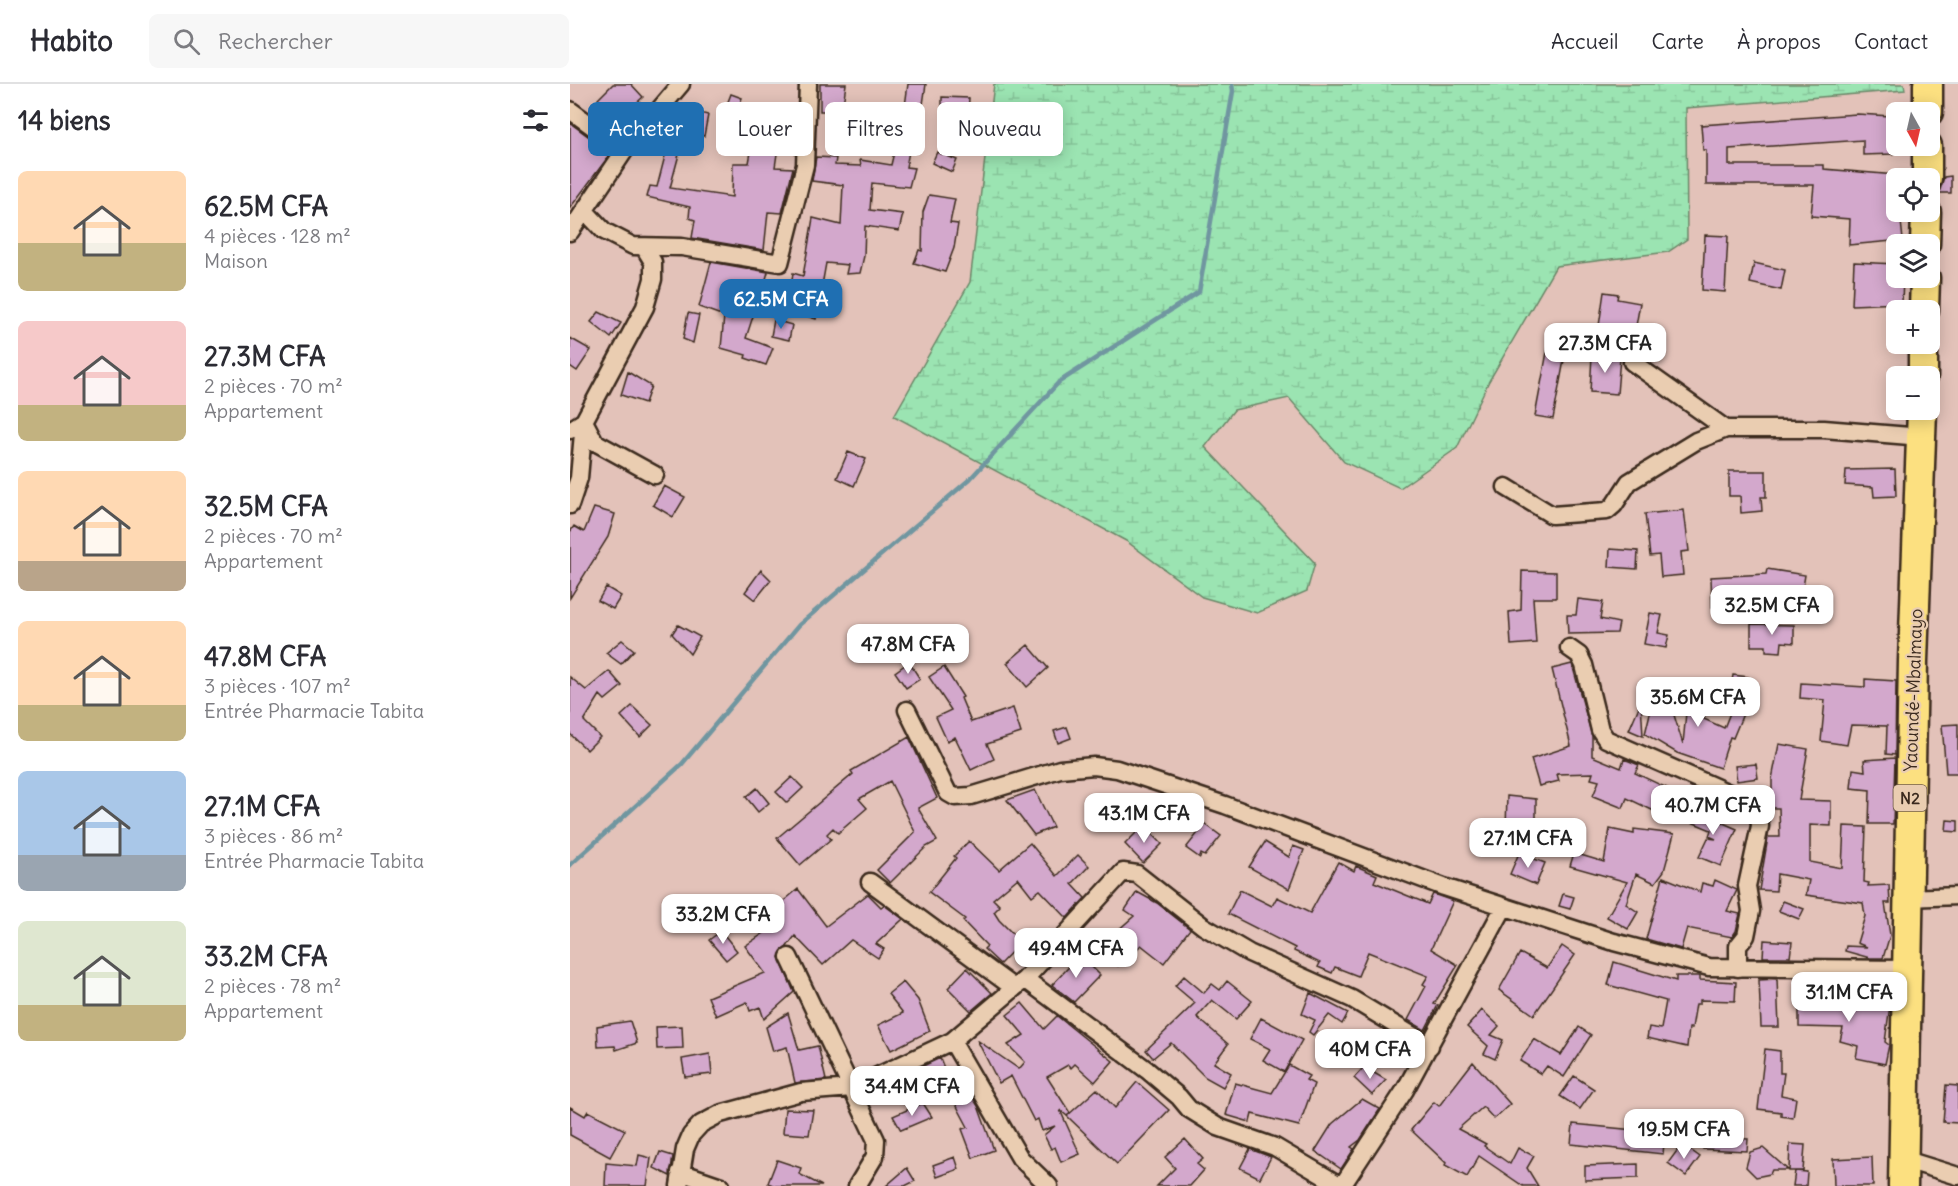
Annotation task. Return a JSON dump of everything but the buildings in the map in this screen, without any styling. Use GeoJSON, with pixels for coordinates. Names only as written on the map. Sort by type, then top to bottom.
{"type":"FeatureCollection","features":[{"type":"Feature","properties":{"kind":"highway","name":"Yaoundé-Mbalmayo"},"geometry":{"type":"LineString","coordinates":[[1903,1173],[1908,898],[1922,423]]}},
{"type":"Feature","properties":{"kind":"street"},"geometry":{"type":"LineString","coordinates":[[666,102],[681,84]]}},
{"type":"Feature","properties":{"kind":"street"},"geometry":{"type":"LineString","coordinates":[[585,211],[604,231],[633,246],[682,246],[780,263],[805,165],[805,115],[808,84]]}},
{"type":"Feature","properties":{"kind":"street"},"geometry":{"type":"LineString","coordinates":[[570,110],[588,123]]}},
{"type":"Feature","properties":{"kind":"street"},"geometry":{"type":"LineString","coordinates":[[570,232],[621,156]]}},
{"type":"Feature","properties":{"kind":"street"},"geometry":{"type":"LineString","coordinates":[[570,505],[579,478],[577,425],[645,307],[653,279],[653,262],[644,247]]}},
{"type":"Feature","properties":{"kind":"street"},"geometry":{"type":"LineString","coordinates":[[1632,363],[1726,429]]}},
{"type":"Feature","properties":{"kind":"street"},"geometry":{"type":"LineString","coordinates":[[1506,487],[1552,515],[1606,511],[1614,505],[1629,482],[1696,441],[1726,429],[1824,429],[1922,423]]}},
{"type":"Feature","properties":{"kind":"street"},"geometry":{"type":"LineString","coordinates":[[577,425],[595,442],[655,476]]}},
{"type":"Feature","properties":{"kind":"street"},"geometry":{"type":"LineString","coordinates":[[1569,648],[1579,655],[1584,664],[1600,730],[1606,739],[1738,797],[1757,800],[1760,826],[1747,886],[1751,911],[1746,936],[1738,946],[1738,969]]}},
{"type":"Feature","properties":{"kind":"street"},"geometry":{"type":"LineString","coordinates":[[907,710],[948,793],[955,797],[971,796],[1060,769],[1094,766],[1117,769],[1225,805],[1443,887],[1614,942],[1709,967],[1907,969]]}},
{"type":"Feature","properties":{"kind":"street"},"geometry":{"type":"LineString","coordinates":[[721,1186],[680,1179],[685,1149],[691,1135],[701,1124],[720,1114],[801,1092],[852,1088],[952,1041],[1020,983],[1123,872],[1130,871],[1203,926],[1249,953],[1352,999],[1430,1046]]}},
{"type":"Feature","properties":{"kind":"street"},"geometry":{"type":"LineString","coordinates":[[870,882],[1147,1070],[1179,1097],[1189,1109],[1218,1127],[1275,1147],[1342,1186],[1406,1090],[1503,907]]}},
{"type":"Feature","properties":{"kind":"street"},"geometry":{"type":"LineString","coordinates":[[1908,898],[1958,896]]}},
{"type":"Feature","properties":{"kind":"street"},"geometry":{"type":"LineString","coordinates":[[789,957],[876,1140],[875,1156],[857,1186]]}},
{"type":"Feature","properties":{"kind":"street"},"geometry":{"type":"LineString","coordinates":[[952,1041],[1020,1158],[1049,1186]]}},
{"type":"Feature","properties":{"kind":"street"},"geometry":{"type":"LineString","coordinates":[[1903,1173],[1958,1176]]}},
{"type":"Feature","properties":{"kind":"green space"},"geometry":{"type":"Polygon","coordinates":[[[994,84],[1904,84],[1905,90],[1686,108],[1687,239],[1668,252],[1556,266],[1489,381],[1457,448],[1400,488],[1344,462],[1289,398],[1234,410],[1205,447],[1315,563],[1307,591],[1257,613],[1202,597],[1126,541],[894,416],[970,282],[985,156],[1063,156],[1063,102],[992,102],[994,84]]]}},
{"type":"Feature","properties":{"kind":"waterway"},"geometry":{"type":"LineString","coordinates":[[570,865],[682,764],[799,625],[970,479],[1059,382],[1199,292],[1233,91],[1232,84]]}}]}
